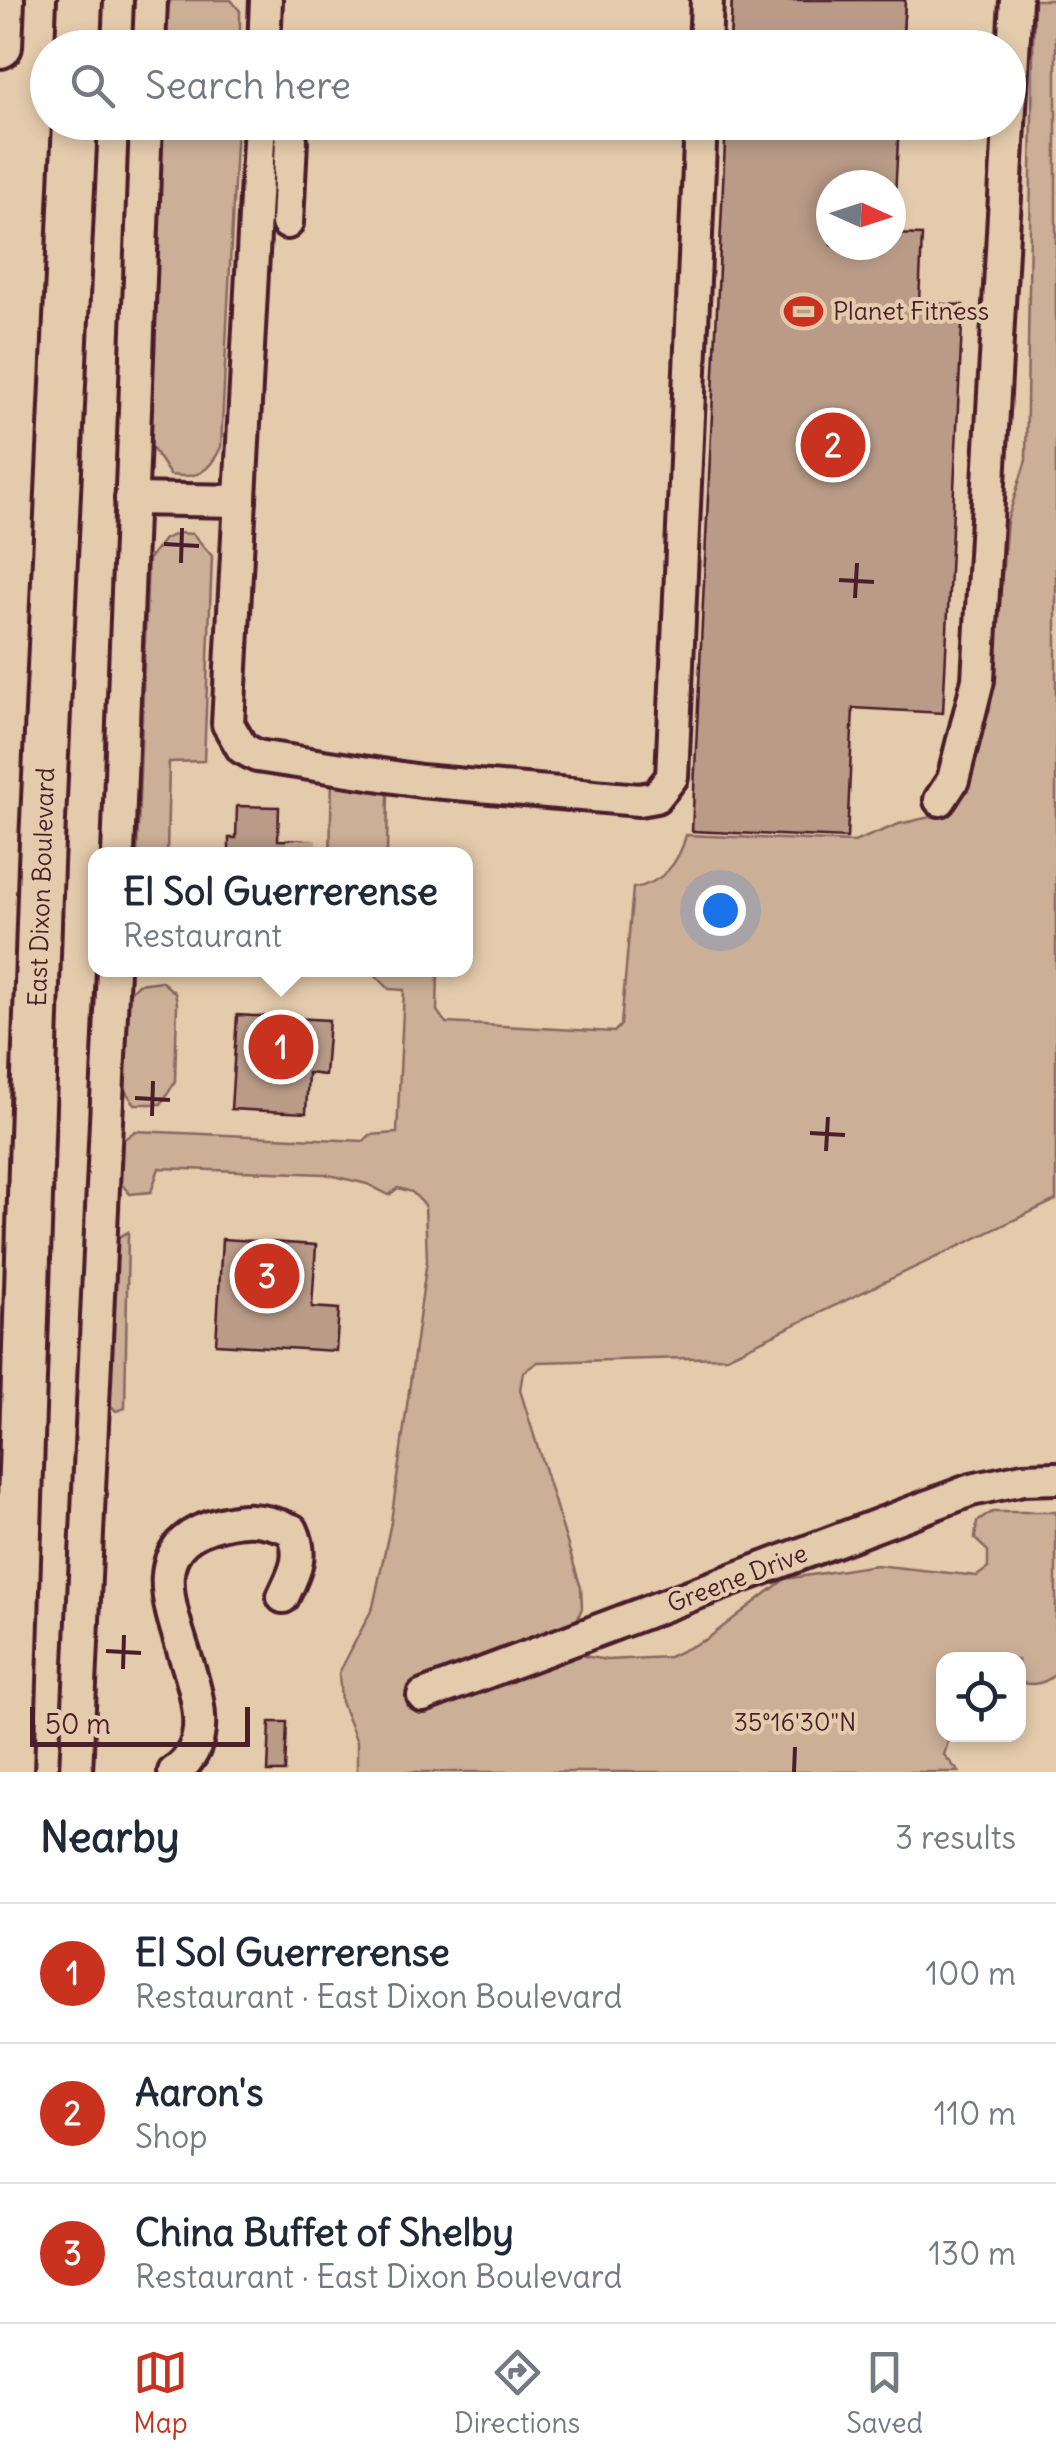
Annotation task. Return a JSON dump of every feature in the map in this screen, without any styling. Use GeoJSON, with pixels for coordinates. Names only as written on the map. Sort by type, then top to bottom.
{"type":"FeatureCollection","features":[{"type":"Feature","properties":{"kind":"highway"},"geometry":{"type":"LineString","coordinates":[[0,46],[2,0]]}},
{"type":"Feature","properties":{"kind":"highway"},"geometry":{"type":"LineString","coordinates":[[79,30],[80,0]]}},
{"type":"Feature","properties":{"kind":"highway","name":"East Dixon Boulevard"},"geometry":{"type":"LineString","coordinates":[[11,1772],[42,845],[74,140]]}},
{"type":"Feature","properties":{"kind":"street"},"geometry":{"type":"LineString","coordinates":[[150,30],[151,0]]}},
{"type":"Feature","properties":{"kind":"street"},"geometry":{"type":"LineString","coordinates":[[265,30],[266,0]]}},
{"type":"Feature","properties":{"kind":"street"},"geometry":{"type":"LineString","coordinates":[[706,30],[707,0]]}},
{"type":"Feature","properties":{"kind":"street"},"geometry":{"type":"LineString","coordinates":[[1014,30],[1016,0]]}},
{"type":"Feature","properties":{"kind":"street"},"geometry":{"type":"LineString","coordinates":[[118,847],[145,140]]}},
{"type":"Feature","properties":{"kind":"street"},"geometry":{"type":"LineString","coordinates":[[259,140],[228,724],[242,748],[256,756],[421,781],[639,800],[656,797],[668,788],[672,777],[700,140]]}},
{"type":"Feature","properties":{"kind":"street"},"geometry":{"type":"LineString","coordinates":[[288,223],[291,140]]}},
{"type":"Feature","properties":{"kind":"street"},"geometry":{"type":"LineString","coordinates":[[940,800],[954,780],[978,680],[1008,140]]}},
{"type":"Feature","properties":{"kind":"street"},"geometry":{"type":"LineString","coordinates":[[131,499],[240,501]]}},
{"type":"Feature","properties":{"kind":"street"},"geometry":{"type":"LineString","coordinates":[[76,1772],[114,977]]}},
{"type":"Feature","properties":{"kind":"street","name":"Greene Drive"},"geometry":{"type":"LineString","coordinates":[[423,1696],[971,1490],[1022,1479],[1056,1478]]}},
{"type":"Feature","properties":{"kind":"street"},"geometry":{"type":"LineString","coordinates":[[174,1772],[199,1740],[201,1716],[169,1600],[168,1571],[177,1548],[196,1532],[238,1518],[260,1517],[292,1530],[300,1548],[297,1570],[283,1597]]}},
{"type":"Feature","properties":{"kind":"shaded area"},"geometry":{"type":"Polygon","coordinates":[[[171,0],[231,0],[240,11],[240,30],[162,30],[171,0]]]}},
{"type":"Feature","properties":{"kind":"shaded area"},"geometry":{"type":"Polygon","coordinates":[[[1034,0],[1056,0],[1056,1200],[727,1357],[538,1362],[523,1372],[520,1390],[581,1588],[582,1608],[573,1630],[584,1656],[607,1660],[669,1657],[707,1639],[785,1579],[876,1565],[977,1576],[988,1568],[988,1551],[975,1539],[977,1522],[992,1512],[1056,1512],[1056,1672],[1044,1681],[1029,1684],[1026,1652],[936,1652],[936,1742],[948,1742],[944,1755],[959,1772],[357,1772],[357,1742],[341,1702],[339,1673],[373,1607],[391,1522],[427,1260],[425,1205],[412,1192],[398,1188],[389,1195],[367,1184],[325,1174],[159,1168],[151,1192],[130,1194],[118,1180],[118,1144],[135,1131],[364,1141],[370,1135],[397,1133],[404,990],[389,989],[378,977],[438,977],[437,1011],[446,1023],[614,1032],[621,1025],[633,888],[653,882],[668,871],[686,835],[854,842],[899,824],[939,815],[959,800],[990,710],[1007,521],[1026,460],[1034,0]]]}},
{"type":"Feature","properties":{"kind":"shaded area"},"geometry":{"type":"Polygon","coordinates":[[[158,140],[236,140],[221,447],[201,472],[170,475],[149,443],[158,140]]]}},
{"type":"Feature","properties":{"kind":"shaded area"},"geometry":{"type":"Polygon","coordinates":[[[179,533],[193,534],[212,556],[204,761],[169,762],[167,847],[137,847],[148,560],[164,539],[179,533]]]}},
{"type":"Feature","properties":{"kind":"shaded area"},"geometry":{"type":"Polygon","coordinates":[[[332,779],[388,791],[387,847],[330,847],[332,779]]]}},
{"type":"Feature","properties":{"kind":"shaded area"},"geometry":{"type":"Polygon","coordinates":[[[161,981],[175,993],[177,1003],[175,1082],[161,1104],[135,1104],[122,1087],[127,995],[138,984],[161,981]]]}},
{"type":"Feature","properties":{"kind":"shaded area"},"geometry":{"type":"Polygon","coordinates":[[[128,1232],[125,1408],[116,1411],[107,1402],[114,1246],[117,1238],[128,1232]]]}},
{"type":"Feature","properties":{"kind":"building"},"geometry":{"type":"Polygon","coordinates":[[[732,0],[905,0],[903,30],[731,30],[732,0]]]}},
{"type":"Feature","properties":{"kind":"building"},"geometry":{"type":"Polygon","coordinates":[[[732,0],[905,0],[903,30],[731,30],[732,0]]]}},
{"type":"Feature","properties":{"kind":"building"},"geometry":{"type":"Polygon","coordinates":[[[725,140],[898,140],[896,170],[816,170],[816,260],[906,260],[906,234],[922,235],[919,303],[963,305],[943,713],[853,708],[847,838],[692,831],[725,140]]]}},
{"type":"Feature","properties":{"kind":"building"},"geometry":{"type":"Polygon","coordinates":[[[237,806],[279,807],[278,840],[312,841],[312,847],[229,847],[229,838],[236,838],[237,806]]]}},
{"type":"Feature","properties":{"kind":"building"},"geometry":{"type":"Polygon","coordinates":[[[237,1015],[329,1020],[325,1075],[308,1073],[306,1113],[231,1109],[237,1015]]]}},
{"type":"Feature","properties":{"kind":"building"},"geometry":{"type":"Polygon","coordinates":[[[222,1239],[316,1245],[312,1307],[339,1309],[336,1351],[216,1344],[222,1239]]]}},
{"type":"Feature","properties":{"kind":"building"},"geometry":{"type":"Polygon","coordinates":[[[270,1722],[287,1722],[285,1772],[268,1772],[270,1722]]]}},
{"type":"Feature","properties":{"kind":"tunnel"},"geometry":{"type":"LineString","coordinates":[[301,840],[301,847]]}},
{"type":"Feature","properties":{"kind":"place","name":"Planet Fitness"},"geometry":{"type":"Point","coordinates":[803,311]}},
{"type":"Feature","properties":{"kind":"place","name":"Aaron's"},"geometry":{"type":"Point","coordinates":[833,445]}},
{"type":"Feature","properties":{"kind":"place","name":"El Sol Guerrerense"},"geometry":{"type":"Point","coordinates":[281,1047]}},
{"type":"Feature","properties":{"kind":"place","name":"China Buffet of Shelby"},"geometry":{"type":"Point","coordinates":[267,1276]}}]}
